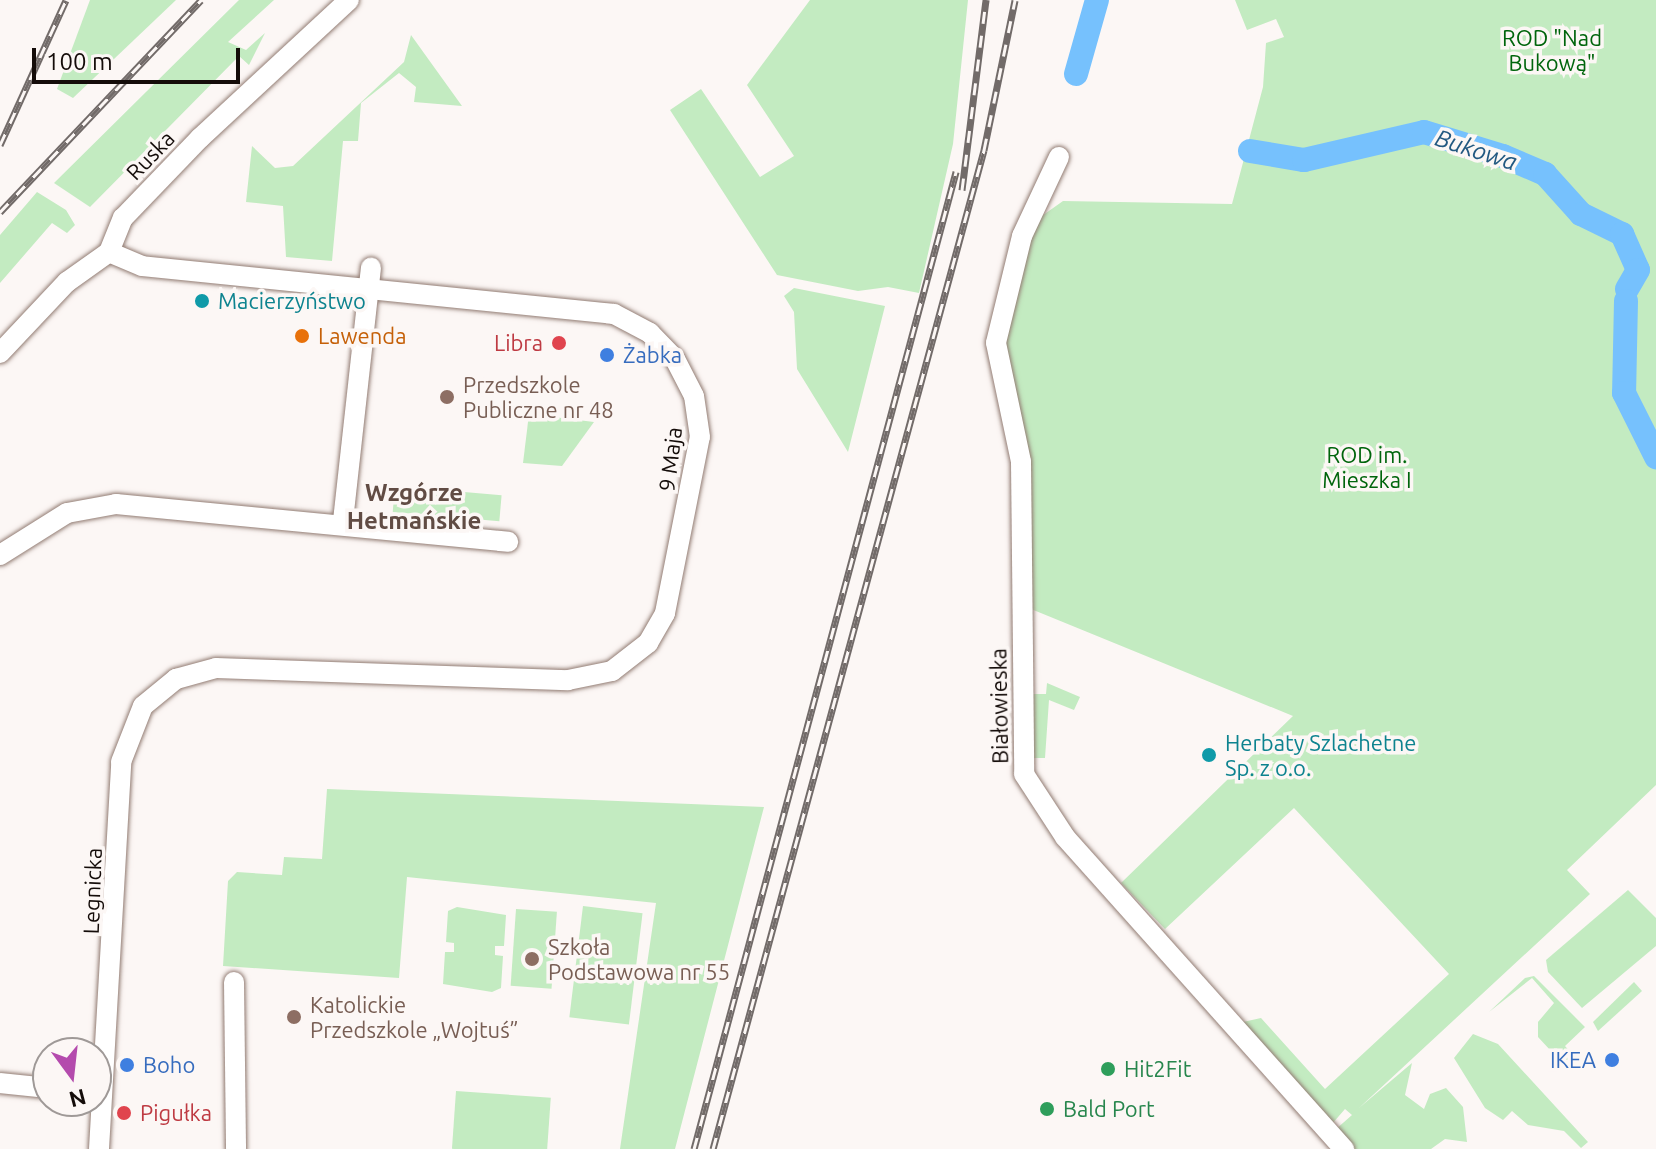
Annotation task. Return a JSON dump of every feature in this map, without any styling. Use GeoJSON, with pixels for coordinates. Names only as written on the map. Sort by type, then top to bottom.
{"type":"FeatureCollection","features":[{"type":"Feature","properties":{"kind":"street","name":"Ruska"},"geometry":{"type":"LineString","coordinates":[[0,353],[67,282],[109,252],[129,211],[349,0]]}},
{"type":"Feature","properties":{"kind":"street","name":"Białowieska"},"geometry":{"type":"LineString","coordinates":[[1059,157],[1019,245],[996,343],[1021,462],[1024,774],[1058,829],[1344,1149]]}},
{"type":"Feature","properties":{"kind":"street","name":"9 Maja"},"geometry":{"type":"LineString","coordinates":[[109,252],[142,266],[368,278],[595,309],[637,325],[669,351],[692,391],[700,437],[663,618],[631,659],[578,680],[199,670]]}},
{"type":"Feature","properties":{"kind":"street"},"geometry":{"type":"LineString","coordinates":[[343,521],[368,278]]}},
{"type":"Feature","properties":{"kind":"street"},"geometry":{"type":"LineString","coordinates":[[0,555],[56,518],[106,505],[343,521],[508,542]]}},
{"type":"Feature","properties":{"kind":"street","name":"Legnicka"},"geometry":{"type":"LineString","coordinates":[[104,1037],[123,749],[149,700],[199,670]]}},
{"type":"Feature","properties":{"kind":"street"},"geometry":{"type":"LineString","coordinates":[[234,982],[236,1149]]}},
{"type":"Feature","properties":{"kind":"street"},"geometry":{"type":"LineString","coordinates":[[0,1083],[32,1086]]}},
{"type":"Feature","properties":{"kind":"street","name":"Legnicka"},"geometry":{"type":"LineString","coordinates":[[99,1149],[100,1117]]}},
{"type":"Feature","properties":{"kind":"green space"},"geometry":{"type":"Polygon","coordinates":[[[90,0],[176,0],[73,98],[57,89],[90,0]]]}},
{"type":"Feature","properties":{"kind":"green space"},"geometry":{"type":"Polygon","coordinates":[[[239,0],[274,0],[228,42],[246,50],[265,33],[249,65],[239,56],[90,207],[54,183],[239,0]]]}},
{"type":"Feature","properties":{"kind":"green space"},"geometry":{"type":"Polygon","coordinates":[[[810,0],[968,0],[953,144],[919,293],[888,287],[858,291],[777,275],[670,110],[701,89],[760,177],[794,156],[747,85],[810,0]]]}},
{"type":"Feature","properties":{"kind":"green space","name":"ROD im. Mieszka I"},"geometry":{"type":"Polygon","coordinates":[[[1235,0],[1656,0],[1656,785],[1567,870],[1590,894],[1359,1108],[1412,1063],[1405,1095],[1424,1109],[1430,1094],[1446,1088],[1463,1107],[1467,1142],[1445,1139],[1431,1149],[1353,1149],[1335,1130],[1352,1115],[1345,1109],[1332,1124],[1243,1022],[1261,1018],[1325,1089],[1449,974],[1294,808],[1165,929],[1121,883],[1293,716],[1031,609],[1002,351],[1026,244],[1039,218],[1063,201],[1232,204],[1263,87],[1266,43],[1284,37],[1276,19],[1247,30],[1235,0]]]}},
{"type":"Feature","properties":{"kind":"green space"},"geometry":{"type":"Polygon","coordinates":[[[411,35],[462,106],[414,102],[416,87],[399,73],[361,103],[358,141],[343,141],[332,261],[286,257],[283,206],[246,202],[252,146],[275,168],[293,166],[404,62],[411,35]]]}},
{"type":"Feature","properties":{"kind":"green space"},"geometry":{"type":"Polygon","coordinates":[[[37,192],[66,210],[75,225],[67,233],[52,223],[0,283],[0,235],[37,192]]]}},
{"type":"Feature","properties":{"kind":"green space"},"geometry":{"type":"Polygon","coordinates":[[[794,288],[885,306],[848,452],[797,369],[794,312],[784,296],[794,288]]]}},
{"type":"Feature","properties":{"kind":"green space"},"geometry":{"type":"Polygon","coordinates":[[[529,414],[594,422],[562,466],[523,463],[529,414]]]}},
{"type":"Feature","properties":{"kind":"green space"},"geometry":{"type":"Polygon","coordinates":[[[395,486],[502,495],[499,521],[393,512],[395,486]]]}},
{"type":"Feature","properties":{"kind":"green space"},"geometry":{"type":"Polygon","coordinates":[[[1047,683],[1080,697],[1074,710],[1049,700],[1045,758],[1032,758],[1030,694],[1046,694],[1047,683]]]}},
{"type":"Feature","properties":{"kind":"green space"},"geometry":{"type":"Polygon","coordinates":[[[327,789],[764,807],[675,1149],[620,1149],[656,903],[407,877],[399,978],[223,966],[228,881],[237,872],[282,875],[284,857],[322,859],[327,789]]]}},
{"type":"Feature","properties":{"kind":"green space"},"geometry":{"type":"Polygon","coordinates":[[[1628,890],[1656,918],[1656,946],[1582,1008],[1548,972],[1546,960],[1628,890]]]}},
{"type":"Feature","properties":{"kind":"green space"},"geometry":{"type":"Polygon","coordinates":[[[583,906],[643,913],[629,1024],[569,1017],[583,906]]]}},
{"type":"Feature","properties":{"kind":"green space"},"geometry":{"type":"Polygon","coordinates":[[[457,907],[506,915],[504,946],[495,946],[495,955],[503,956],[501,988],[492,992],[443,984],[445,952],[454,952],[454,943],[446,942],[448,911],[457,907]]]}},
{"type":"Feature","properties":{"kind":"green space"},"geometry":{"type":"Polygon","coordinates":[[[516,909],[557,912],[552,989],[511,986],[516,909]]]}},
{"type":"Feature","properties":{"kind":"green space"},"geometry":{"type":"Polygon","coordinates":[[[1534,976],[1585,1027],[1565,1046],[1573,1055],[1563,1064],[1538,1037],[1538,1022],[1554,1003],[1532,978],[1489,1012],[1525,978],[1534,976]]]}},
{"type":"Feature","properties":{"kind":"green space"},"geometry":{"type":"Polygon","coordinates":[[[1634,982],[1642,991],[1598,1031],[1593,1022],[1634,982]]]}},
{"type":"Feature","properties":{"kind":"green space"},"geometry":{"type":"Polygon","coordinates":[[[1473,1034],[1498,1044],[1588,1142],[1581,1148],[1564,1131],[1528,1125],[1512,1111],[1503,1120],[1485,1108],[1454,1058],[1473,1034]]]}},
{"type":"Feature","properties":{"kind":"green space"},"geometry":{"type":"Polygon","coordinates":[[[456,1091],[551,1098],[547,1149],[452,1149],[456,1091]]]}},
{"type":"Feature","properties":{"kind":"waterway","name":"Bukowa"},"geometry":{"type":"LineString","coordinates":[[1076,74],[1097,0]]}},
{"type":"Feature","properties":{"kind":"waterway","name":"Bukowa"},"geometry":{"type":"LineString","coordinates":[[1250,151],[1304,160],[1424,132],[1503,156],[1545,174],[1581,214],[1622,234],[1638,270],[1627,289]]}},
{"type":"Feature","properties":{"kind":"waterway","name":"Bukowa"},"geometry":{"type":"LineString","coordinates":[[1626,301],[1624,393],[1656,457]]}},
{"type":"Feature","properties":{"kind":"railway"},"geometry":{"type":"LineString","coordinates":[[0,145],[66,0]]}},
{"type":"Feature","properties":{"kind":"railway"},"geometry":{"type":"LineString","coordinates":[[0,212],[201,0]]}},
{"type":"Feature","properties":{"kind":"railway"},"geometry":{"type":"LineString","coordinates":[[962,190],[986,0]]}},
{"type":"Feature","properties":{"kind":"railway"},"geometry":{"type":"LineString","coordinates":[[713,1149],[984,150],[1015,0]]}},
{"type":"Feature","properties":{"kind":"railway"},"geometry":{"type":"LineString","coordinates":[[694,1149],[956,172]]}},
{"type":"Feature","properties":{"kind":"place","name":"Macierzyństwo"},"geometry":{"type":"Point","coordinates":[202,301]}},
{"type":"Feature","properties":{"kind":"place","name":"Lawenda"},"geometry":{"type":"Point","coordinates":[302,336]}},
{"type":"Feature","properties":{"kind":"place","name":"Libra"},"geometry":{"type":"Point","coordinates":[559,343]}},
{"type":"Feature","properties":{"kind":"place","name":"Żabka"},"geometry":{"type":"Point","coordinates":[607,355]}},
{"type":"Feature","properties":{"kind":"place","name":"Przedszkole Publiczne nr 48"},"geometry":{"type":"Point","coordinates":[447,397]}},
{"type":"Feature","properties":{"kind":"place","name":"Herbaty Szlachetne Sp. z o.o."},"geometry":{"type":"Point","coordinates":[1209,755]}},
{"type":"Feature","properties":{"kind":"place","name":"Szkoła Podstawowa nr 55"},"geometry":{"type":"Point","coordinates":[532,959]}},
{"type":"Feature","properties":{"kind":"place","name":"Katolickie Przedszkole „Wojtuś”"},"geometry":{"type":"Point","coordinates":[294,1017]}},
{"type":"Feature","properties":{"kind":"place","name":"IKEA"},"geometry":{"type":"Point","coordinates":[1612,1060]}},
{"type":"Feature","properties":{"kind":"place","name":"Boho"},"geometry":{"type":"Point","coordinates":[127,1065]}},
{"type":"Feature","properties":{"kind":"place","name":"Hit2Fit"},"geometry":{"type":"Point","coordinates":[1108,1069]}},
{"type":"Feature","properties":{"kind":"place","name":"Bald Port"},"geometry":{"type":"Point","coordinates":[1047,1109]}},
{"type":"Feature","properties":{"kind":"place","name":"Pigułka"},"geometry":{"type":"Point","coordinates":[124,1113]}},
{"type":"Feature","properties":{"kind":"district","name":"Wzgórze Hetmańskie"},"geometry":{"type":"Point","coordinates":[414,507]}},
{"type":"Feature","properties":{"kind":"park label","name":"ROD \"Nad Bukową\""},"geometry":{"type":"Point","coordinates":[1552,50]}}]}
